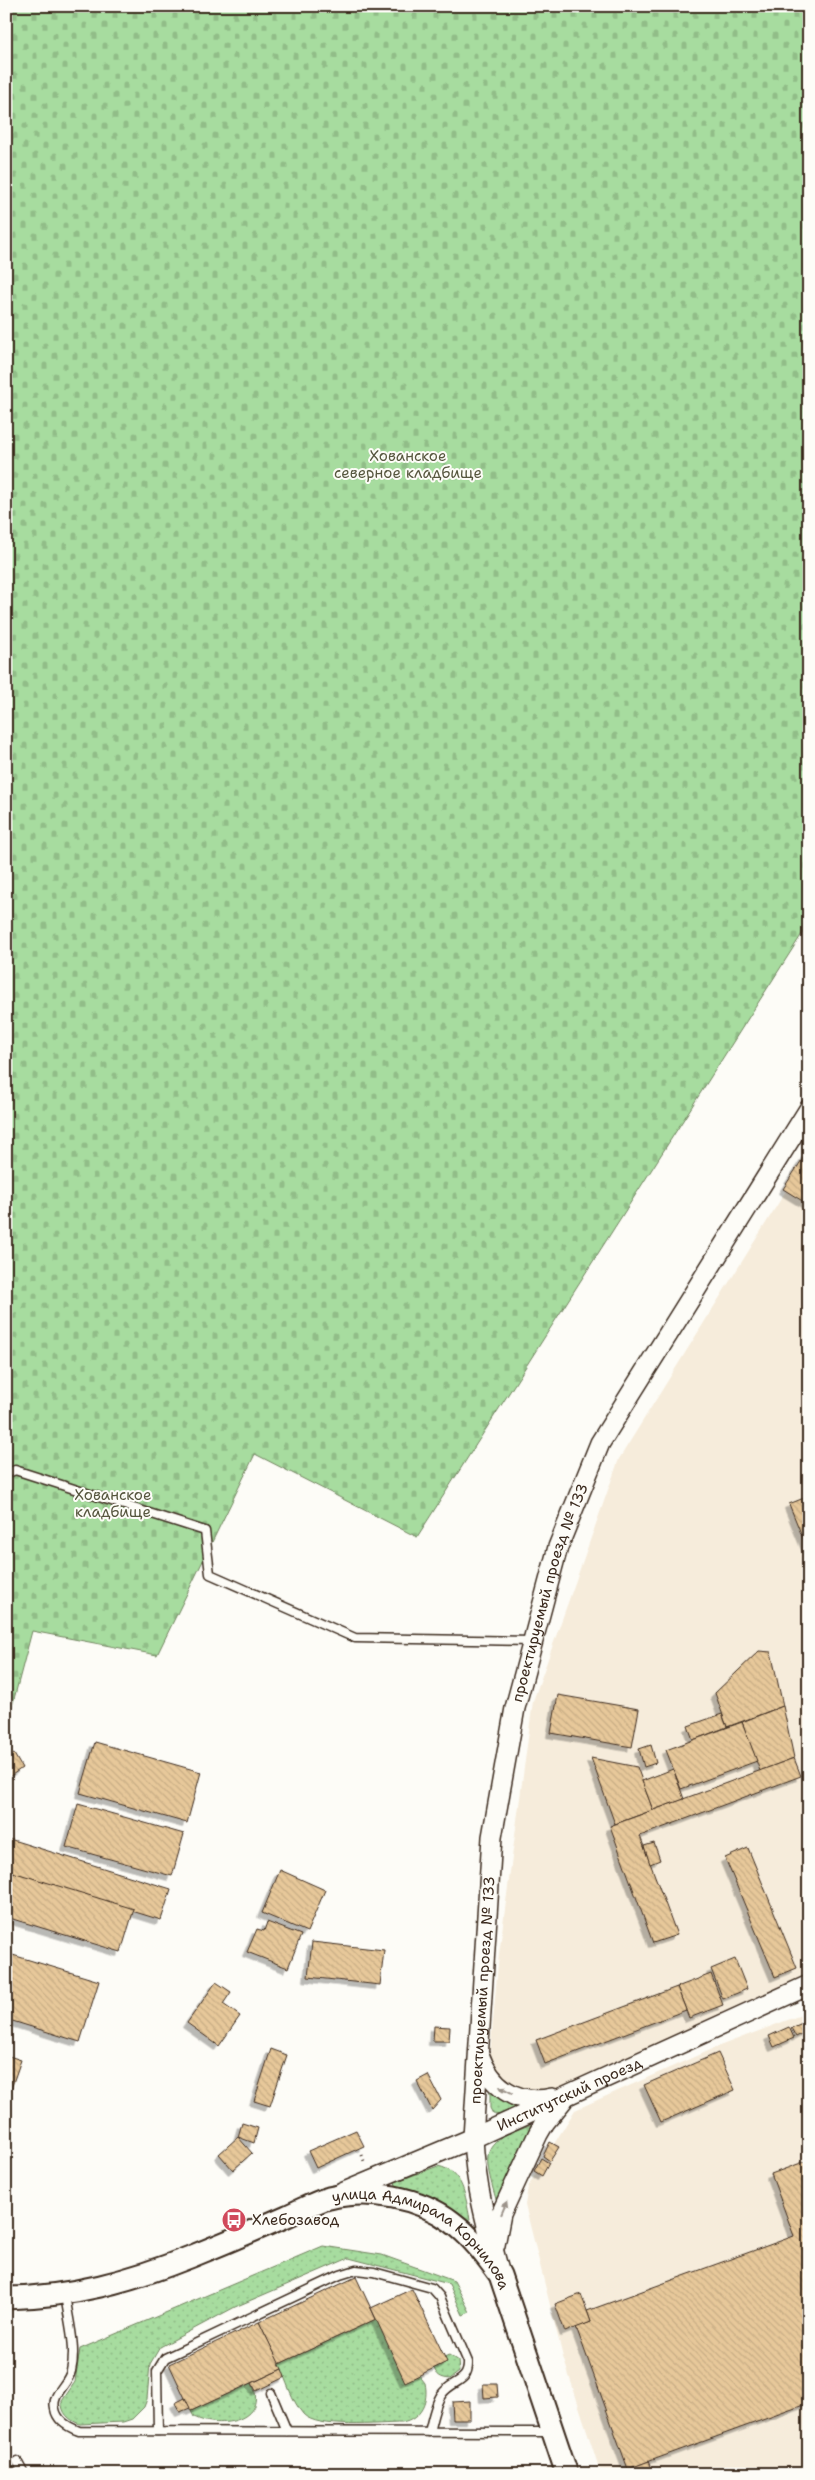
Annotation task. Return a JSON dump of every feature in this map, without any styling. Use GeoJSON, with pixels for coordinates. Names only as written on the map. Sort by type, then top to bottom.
{"type":"FeatureCollection","features":[{"type":"Feature","properties":{"kind":"main road","name":"улица Адмирала Корнилова"},"geometry":{"type":"LineString","coordinates":[[6,2298],[65,2294],[100,2288],[189,2258],[328,2199],[354,2194],[379,2195],[406,2200],[428,2208],[451,2221],[497,2265],[567,2474]]}},
{"type":"Feature","properties":{"kind":"street","name":"проектируемый проезд № 133"},"geometry":{"type":"LineString","coordinates":[[497,2265],[480,2200],[473,2138],[492,1837],[515,1708],[558,1546],[600,1443],[809,1108]]}},
{"type":"Feature","properties":{"kind":"street","name":"Институтский проезд"},"geometry":{"type":"LineString","coordinates":[[328,2199],[473,2138],[809,1986]]}},
{"type":"Feature","properties":{"kind":"street"},"geometry":{"type":"LineString","coordinates":[[479,2053],[484,2068],[499,2087],[523,2098],[541,2100],[570,2094]]}},
{"type":"Feature","properties":{"kind":"street"},"geometry":{"type":"LineString","coordinates":[[497,2265],[495,2240],[501,2214],[538,2134],[552,2113],[570,2094]]}},
{"type":"Feature","properties":{"kind":"lane"},"geometry":{"type":"LineString","coordinates":[[6,1474],[15,1470],[205,1531],[210,1574],[355,1638],[533,1641]]}},
{"type":"Feature","properties":{"kind":"lane"},"geometry":{"type":"LineString","coordinates":[[158,2430],[158,2372],[164,2358],[340,2275],[356,2270],[421,2283],[432,2288],[440,2297],[468,2362],[468,2369],[462,2381],[442,2393],[429,2432]]}},
{"type":"Feature","properties":{"kind":"lane"},"geometry":{"type":"LineString","coordinates":[[65,2294],[73,2352],[68,2380],[54,2400],[54,2409],[59,2419],[68,2427],[79,2431],[552,2432]]}},
{"type":"Feature","properties":{"kind":"lane"},"geometry":{"type":"LineString","coordinates":[[272,2393],[287,2431]]}},
{"type":"Feature","properties":{"kind":"lane"},"geometry":{"type":"LineString","coordinates":[[17,2460],[24,2474]]}},
{"type":"Feature","properties":{"kind":"lane"},"geometry":{"type":"LineString","coordinates":[[804,2474],[809,2472]]}},
{"type":"Feature","properties":{"kind":"shaded area"},"geometry":{"type":"Polygon","coordinates":[[[809,1154],[809,1979],[565,2087],[547,2092],[530,2091],[506,2083],[490,2060],[490,2054],[499,1954],[533,1701],[619,1459],[809,1154]]]}},
{"type":"Feature","properties":{"kind":"shaded area"},"geometry":{"type":"Polygon","coordinates":[[[809,2012],[809,2474],[601,2474],[563,2357],[525,2205],[528,2187],[536,2173],[534,2171],[541,2158],[544,2160],[543,2156],[550,2142],[554,2144],[575,2110],[714,2048],[809,2012]]]}},
{"type":"Feature","properties":{"kind":"green space","name":"Хованское северное кладбище"},"geometry":{"type":"Polygon","coordinates":[[[6,6],[809,6],[809,923],[417,1537],[255,1454],[157,1655],[32,1631],[6,1729],[6,6]]]}},
{"type":"Feature","properties":{"kind":"green space"},"geometry":{"type":"Polygon","coordinates":[[[490,2085],[522,2107],[502,2115],[493,2114],[490,2108],[490,2085]]]}},
{"type":"Feature","properties":{"kind":"green space"},"geometry":{"type":"Polygon","coordinates":[[[538,2122],[499,2201],[496,2199],[488,2166],[488,2155],[491,2147],[497,2140],[507,2134],[538,2122]]]}},
{"type":"Feature","properties":{"kind":"green space"},"geometry":{"type":"Polygon","coordinates":[[[438,2166],[447,2169],[458,2179],[465,2194],[470,2219],[466,2220],[433,2198],[397,2188],[395,2182],[438,2166]]]}},
{"type":"Feature","properties":{"kind":"green space"},"geometry":{"type":"Polygon","coordinates":[[[323,2246],[382,2255],[454,2281],[470,2312],[463,2315],[449,2284],[349,2258],[235,2307],[160,2347],[150,2364],[147,2399],[144,2407],[132,2419],[123,2422],[80,2424],[69,2418],[64,2412],[62,2401],[75,2382],[80,2349],[323,2246]]]}},
{"type":"Feature","properties":{"kind":"green space"},"geometry":{"type":"Polygon","coordinates":[[[376,2319],[425,2383],[426,2397],[419,2414],[409,2421],[402,2423],[335,2424],[310,2419],[303,2414],[292,2397],[279,2364],[376,2319]]]}},
{"type":"Feature","properties":{"kind":"green space"},"geometry":{"type":"Polygon","coordinates":[[[449,2355],[458,2361],[459,2372],[450,2379],[440,2376],[434,2368],[446,2362],[444,2357],[449,2355]]]}},
{"type":"Feature","properties":{"kind":"green space"},"geometry":{"type":"Polygon","coordinates":[[[252,2383],[255,2396],[254,2406],[248,2414],[239,2419],[216,2423],[194,2417],[191,2411],[252,2383]]]}},
{"type":"Feature","properties":{"kind":"building"},"geometry":{"type":"Polygon","coordinates":[[[809,1149],[809,1205],[783,1189],[809,1149]]]}},
{"type":"Feature","properties":{"kind":"building"},"geometry":{"type":"Polygon","coordinates":[[[809,1496],[809,1553],[789,1504],[809,1496]]]}},
{"type":"Feature","properties":{"kind":"building"},"geometry":{"type":"Polygon","coordinates":[[[759,1651],[771,1652],[783,1706],[727,1727],[715,1693],[759,1651]]]}},
{"type":"Feature","properties":{"kind":"building"},"geometry":{"type":"Polygon","coordinates":[[[558,1695],[639,1709],[632,1747],[551,1733],[558,1695]]]}},
{"type":"Feature","properties":{"kind":"building"},"geometry":{"type":"Polygon","coordinates":[[[783,1706],[794,1758],[760,1771],[742,1722],[783,1706]]]}},
{"type":"Feature","properties":{"kind":"building"},"geometry":{"type":"Polygon","coordinates":[[[722,1714],[727,1727],[693,1740],[688,1726],[722,1714]]]}},
{"type":"Feature","properties":{"kind":"building"},"geometry":{"type":"Polygon","coordinates":[[[742,1722],[757,1761],[681,1789],[666,1750],[742,1722]]]}},
{"type":"Feature","properties":{"kind":"building"},"geometry":{"type":"Polygon","coordinates":[[[95,1742],[201,1772],[187,1823],[80,1793],[95,1742]]]}},
{"type":"Feature","properties":{"kind":"building"},"geometry":{"type":"Polygon","coordinates":[[[651,1745],[656,1763],[644,1767],[639,1749],[651,1745]]]}},
{"type":"Feature","properties":{"kind":"building"},"geometry":{"type":"Polygon","coordinates":[[[14,1754],[22,1768],[6,1779],[6,1758],[14,1754]]]}},
{"type":"Feature","properties":{"kind":"building"},"geometry":{"type":"Polygon","coordinates":[[[591,1758],[637,1767],[653,1810],[615,1824],[591,1758]]]}},
{"type":"Feature","properties":{"kind":"building"},"geometry":{"type":"Polygon","coordinates":[[[794,1758],[801,1776],[640,1836],[677,1935],[653,1943],[610,1826],[794,1758]]]}},
{"type":"Feature","properties":{"kind":"building"},"geometry":{"type":"Polygon","coordinates":[[[673,1769],[684,1799],[653,1810],[642,1781],[673,1769]]]}},
{"type":"Feature","properties":{"kind":"building"},"geometry":{"type":"Polygon","coordinates":[[[78,1804],[184,1834],[172,1876],[66,1847],[78,1804]]]}},
{"type":"Feature","properties":{"kind":"building"},"geometry":{"type":"Polygon","coordinates":[[[6,1838],[171,1889],[161,1920],[6,1872],[6,1838]]]}},
{"type":"Feature","properties":{"kind":"building"},"geometry":{"type":"Polygon","coordinates":[[[654,1843],[660,1860],[650,1864],[644,1846],[654,1843]]]}},
{"type":"Feature","properties":{"kind":"building"},"geometry":{"type":"Polygon","coordinates":[[[748,1848],[797,1968],[775,1977],[725,1858],[748,1848]]]}},
{"type":"Feature","properties":{"kind":"building"},"geometry":{"type":"Polygon","coordinates":[[[6,1870],[134,1909],[121,1952],[6,1917],[6,1870]]]}},
{"type":"Feature","properties":{"kind":"building"},"geometry":{"type":"Polygon","coordinates":[[[280,1870],[325,1890],[307,1932],[262,1913],[280,1870]]]}},
{"type":"Feature","properties":{"kind":"building"},"geometry":{"type":"Polygon","coordinates":[[[267,1922],[301,1935],[288,1968],[247,1952],[257,1929],[264,1931],[267,1922]]]}},
{"type":"Feature","properties":{"kind":"building"},"geometry":{"type":"Polygon","coordinates":[[[312,1942],[384,1950],[380,1985],[308,1977],[312,1942]]]}},
{"type":"Feature","properties":{"kind":"building"},"geometry":{"type":"Polygon","coordinates":[[[6,1953],[99,1981],[80,2042],[6,2019],[6,1953]]]}},
{"type":"Feature","properties":{"kind":"building"},"geometry":{"type":"Polygon","coordinates":[[[735,1959],[747,1989],[723,1999],[711,1969],[735,1959]]]}},
{"type":"Feature","properties":{"kind":"building"},"geometry":{"type":"Polygon","coordinates":[[[711,1974],[723,2005],[689,2018],[677,1987],[711,1974]]]}},
{"type":"Feature","properties":{"kind":"building"},"geometry":{"type":"Polygon","coordinates":[[[216,1982],[231,1992],[223,2004],[240,2016],[219,2046],[187,2023],[216,1982]]]}},
{"type":"Feature","properties":{"kind":"building"},"geometry":{"type":"Polygon","coordinates":[[[677,1987],[686,2010],[545,2064],[536,2040],[677,1987]]]}},
{"type":"Feature","properties":{"kind":"building"},"geometry":{"type":"Polygon","coordinates":[[[809,2020],[809,2030],[796,2037],[791,2028],[809,2020]]]}},
{"type":"Feature","properties":{"kind":"building"},"geometry":{"type":"Polygon","coordinates":[[[434,2026],[450,2027],[449,2041],[433,2041],[434,2026]]]}},
{"type":"Feature","properties":{"kind":"building"},"geometry":{"type":"Polygon","coordinates":[[[789,2027],[794,2038],[774,2047],[769,2036],[789,2027]]]}},
{"type":"Feature","properties":{"kind":"building"},"geometry":{"type":"Polygon","coordinates":[[[271,2049],[287,2055],[270,2106],[254,2101],[271,2049]]]}},
{"type":"Feature","properties":{"kind":"building"},"geometry":{"type":"Polygon","coordinates":[[[718,2053],[735,2090],[661,2122],[644,2085],[718,2053]]]}},
{"type":"Feature","properties":{"kind":"building"},"geometry":{"type":"Polygon","coordinates":[[[6,2055],[21,2060],[6,2103],[6,2055]]]}},
{"type":"Feature","properties":{"kind":"building"},"geometry":{"type":"Polygon","coordinates":[[[428,2075],[441,2100],[432,2110],[417,2081],[428,2075]]]}},
{"type":"Feature","properties":{"kind":"building"},"geometry":{"type":"Polygon","coordinates":[[[242,2123],[258,2128],[254,2143],[238,2137],[242,2123]]]}},
{"type":"Feature","properties":{"kind":"building"},"geometry":{"type":"Polygon","coordinates":[[[356,2130],[364,2146],[316,2168],[308,2151],[356,2130]]]}},
{"type":"Feature","properties":{"kind":"building"},"geometry":{"type":"Polygon","coordinates":[[[238,2137],[252,2153],[233,2170],[219,2154],[238,2137]]]}},
{"type":"Feature","properties":{"kind":"building"},"geometry":{"type":"Polygon","coordinates":[[[550,2142],[559,2147],[550,2161],[543,2156],[550,2142]]]}},
{"type":"Feature","properties":{"kind":"building"},"geometry":{"type":"Polygon","coordinates":[[[541,2158],[549,2163],[542,2176],[534,2171],[541,2158]]]}},
{"type":"Feature","properties":{"kind":"building"},"geometry":{"type":"Polygon","coordinates":[[[809,2160],[809,2403],[628,2469],[576,2327],[591,2322],[587,2311],[794,2236],[771,2174],[809,2160]]]}},
{"type":"Feature","properties":{"kind":"building"},"geometry":{"type":"Polygon","coordinates":[[[356,2277],[376,2319],[279,2364],[259,2322],[356,2277]]]}},
{"type":"Feature","properties":{"kind":"building"},"geometry":{"type":"Polygon","coordinates":[[[412,2289],[447,2362],[405,2382],[371,2308],[412,2289]]]}},
{"type":"Feature","properties":{"kind":"building"},"geometry":{"type":"Polygon","coordinates":[[[581,2294],[591,2322],[565,2332],[555,2304],[581,2294]]]}},
{"type":"Feature","properties":{"kind":"building"},"geometry":{"type":"Polygon","coordinates":[[[259,2322],[282,2369],[191,2411],[169,2364],[259,2322]]]}},
{"type":"Feature","properties":{"kind":"building"},"geometry":{"type":"Polygon","coordinates":[[[282,2369],[285,2377],[256,2391],[252,2383],[282,2369]]]}},
{"type":"Feature","properties":{"kind":"building"},"geometry":{"type":"Polygon","coordinates":[[[483,2384],[497,2384],[498,2397],[484,2398],[483,2384]]]}},
{"type":"Feature","properties":{"kind":"building"},"geometry":{"type":"Polygon","coordinates":[[[185,2398],[190,2408],[180,2412],[175,2403],[185,2398]]]}},
{"type":"Feature","properties":{"kind":"building"},"geometry":{"type":"Polygon","coordinates":[[[470,2401],[470,2419],[453,2419],[452,2402],[470,2401]]]}},
{"type":"Feature","properties":{"kind":"building"},"geometry":{"type":"Polygon","coordinates":[[[649,2461],[654,2474],[615,2474],[628,2469],[649,2461]]]}},
{"type":"Feature","properties":{"kind":"place","name":"Хлебозавод"},"geometry":{"type":"Point","coordinates":[234,2220]}},
{"type":"Feature","properties":{"kind":"park label","name":"Хованское кладбище"},"geometry":{"type":"Point","coordinates":[113,1504]}}]}
